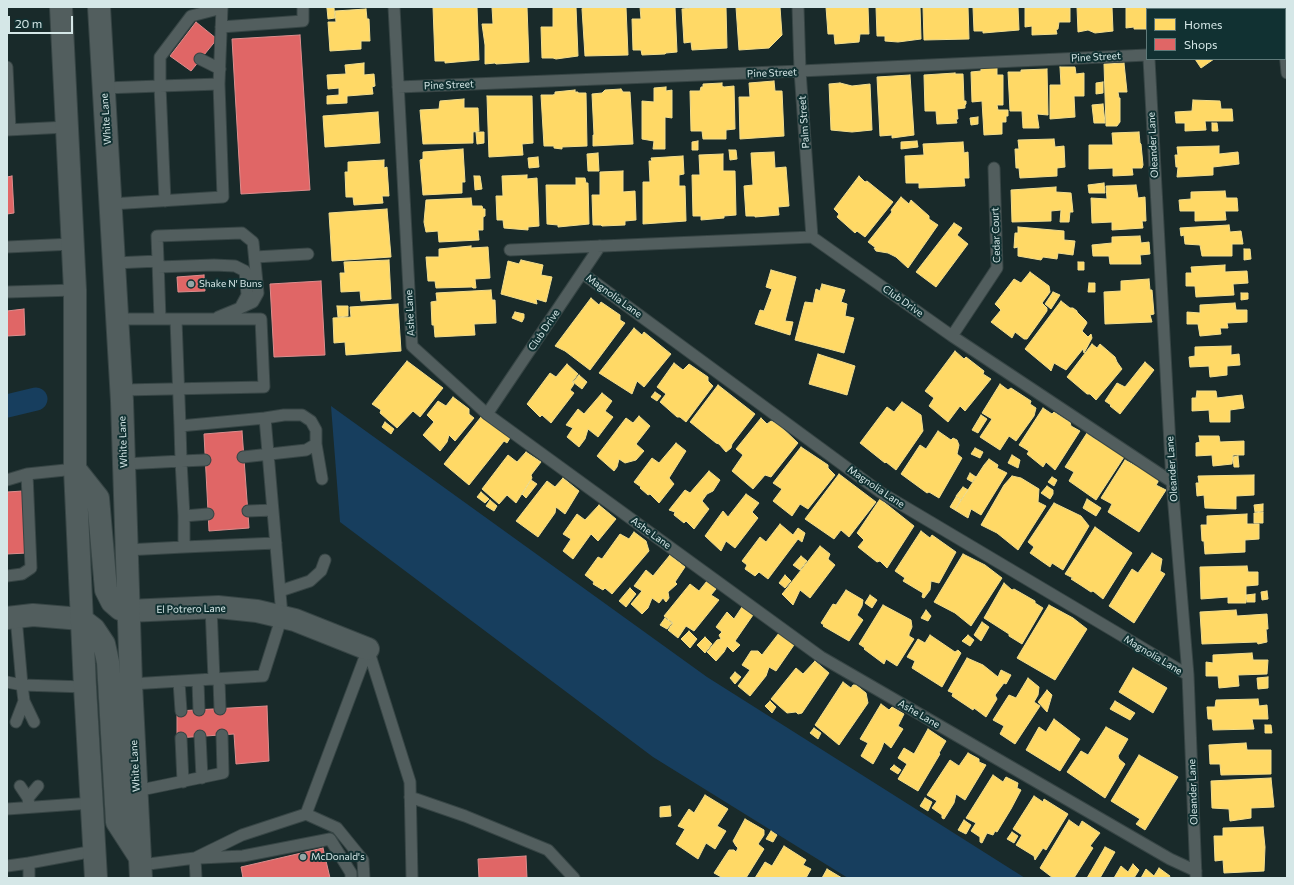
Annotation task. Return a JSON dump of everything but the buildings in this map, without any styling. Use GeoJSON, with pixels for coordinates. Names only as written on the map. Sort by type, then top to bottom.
{"type":"FeatureCollection","features":[{"type":"Feature","properties":{"kind":"main road"},"geometry":{"type":"LineString","coordinates":[[61,7],[75,290],[74,469],[84,687],[96,878]]}},
{"type":"Feature","properties":{"kind":"main road","name":"White Lane"},"geometry":{"type":"LineString","coordinates":[[99,7],[122,390],[128,611],[141,867]]}},
{"type":"Feature","properties":{"kind":"main road"},"geometry":{"type":"LineString","coordinates":[[74,469],[98,498],[106,590],[112,602],[120,609],[128,611]]}},
{"type":"Feature","properties":{"kind":"main road","name":"El Potrero Lane"},"geometry":{"type":"LineString","coordinates":[[128,611],[211,607],[257,611],[295,620],[368,649]]}},
{"type":"Feature","properties":{"kind":"main road"},"geometry":{"type":"LineString","coordinates":[[12,618],[33,615],[81,619],[94,629],[104,644],[108,662],[117,822],[141,867]]}},
{"type":"Feature","properties":{"kind":"lane"},"geometry":{"type":"LineString","coordinates":[[221,26],[303,21],[303,7]]}},
{"type":"Feature","properties":{"kind":"lane","name":"Ashe Lane"},"geometry":{"type":"LineString","coordinates":[[394,7],[412,346],[487,414],[821,657],[1196,874]]}},
{"type":"Feature","properties":{"kind":"lane","name":"Palm Street"},"geometry":{"type":"LineString","coordinates":[[798,7],[800,72],[812,237]]}},
{"type":"Feature","properties":{"kind":"lane"},"geometry":{"type":"LineString","coordinates":[[111,204],[165,201],[223,197],[219,84],[222,8],[191,16],[176,42],[160,57],[165,201]]}},
{"type":"Feature","properties":{"kind":"lane","name":"Pine Street"},"geometry":{"type":"LineString","coordinates":[[398,87],[800,72],[1146,55]]}},
{"type":"Feature","properties":{"kind":"lane"},"geometry":{"type":"LineString","coordinates":[[200,59],[220,68]]}},
{"type":"Feature","properties":{"kind":"lane","name":"Oleander Lane"},"geometry":{"type":"LineString","coordinates":[[1149,60],[1172,482],[1188,675],[1196,874]]}},
{"type":"Feature","properties":{"kind":"lane"},"geometry":{"type":"LineString","coordinates":[[1286,60],[1287,73]]}},
{"type":"Feature","properties":{"kind":"lane"},"geometry":{"type":"LineString","coordinates":[[7,67],[9,130],[67,127]]}},
{"type":"Feature","properties":{"kind":"lane"},"geometry":{"type":"LineString","coordinates":[[104,88],[219,84]]}},
{"type":"Feature","properties":{"kind":"lane","name":"Cedar Court"},"geometry":{"type":"LineString","coordinates":[[952,336],[997,268],[994,168]]}},
{"type":"Feature","properties":{"kind":"lane"},"geometry":{"type":"LineString","coordinates":[[160,319],[157,236],[242,233],[253,242],[258,293],[253,302],[212,319]]}},
{"type":"Feature","properties":{"kind":"lane"},"geometry":{"type":"LineString","coordinates":[[510,250],[812,237]]}},
{"type":"Feature","properties":{"kind":"lane","name":"Club Drive"},"geometry":{"type":"LineString","coordinates":[[812,237],[952,336],[1172,482]]}},
{"type":"Feature","properties":{"kind":"lane"},"geometry":{"type":"LineString","coordinates":[[7,247],[73,244]]}},
{"type":"Feature","properties":{"kind":"lane","name":"Club Drive"},"geometry":{"type":"LineString","coordinates":[[487,414],[600,246]]}},
{"type":"Feature","properties":{"kind":"lane"},"geometry":{"type":"LineString","coordinates":[[255,257],[308,254]]}},
{"type":"Feature","properties":{"kind":"lane"},"geometry":{"type":"LineString","coordinates":[[115,263],[235,266],[245,271],[247,295],[240,308]]}},
{"type":"Feature","properties":{"kind":"lane","name":"Magnolia Lane"},"geometry":{"type":"LineString","coordinates":[[582,272],[880,492],[1188,675]]}},
{"type":"Feature","properties":{"kind":"lane"},"geometry":{"type":"LineString","coordinates":[[7,292],[75,290]]}},
{"type":"Feature","properties":{"kind":"lane"},"geometry":{"type":"LineString","coordinates":[[118,319],[260,319],[264,387],[122,390]]}},
{"type":"Feature","properties":{"kind":"lane"},"geometry":{"type":"LineString","coordinates":[[176,320],[184,547]]}},
{"type":"Feature","properties":{"kind":"lane"},"geometry":{"type":"LineString","coordinates":[[180,426],[284,415],[302,415],[311,421],[316,430],[316,444],[322,479]]}},
{"type":"Feature","properties":{"kind":"lane"},"geometry":{"type":"LineString","coordinates":[[131,684],[217,680],[263,676],[282,616],[265,418]]}},
{"type":"Feature","properties":{"kind":"lane"},"geometry":{"type":"LineString","coordinates":[[243,457],[306,450],[316,444]]}},
{"type":"Feature","properties":{"kind":"lane"},"geometry":{"type":"LineString","coordinates":[[124,464],[205,460]]}},
{"type":"Feature","properties":{"kind":"lane"},"geometry":{"type":"LineString","coordinates":[[7,480],[26,474],[74,469]]}},
{"type":"Feature","properties":{"kind":"lane"},"geometry":{"type":"LineString","coordinates":[[7,576],[22,574],[31,568],[26,474]]}},
{"type":"Feature","properties":{"kind":"lane"},"geometry":{"type":"LineString","coordinates":[[248,511],[273,510]]}},
{"type":"Feature","properties":{"kind":"lane"},"geometry":{"type":"LineString","coordinates":[[184,516],[208,514]]}},
{"type":"Feature","properties":{"kind":"lane"},"geometry":{"type":"LineString","coordinates":[[126,550],[276,544]]}},
{"type":"Feature","properties":{"kind":"lane"},"geometry":{"type":"LineString","coordinates":[[280,591],[310,581],[321,571],[325,560]]}},
{"type":"Feature","properties":{"kind":"lane"},"geometry":{"type":"LineString","coordinates":[[211,607],[220,708]]}},
{"type":"Feature","properties":{"kind":"lane"},"geometry":{"type":"LineString","coordinates":[[12,618],[24,701],[34,722]]}},
{"type":"Feature","properties":{"kind":"lane"},"geometry":{"type":"LineString","coordinates":[[368,649],[410,782],[412,878]]}},
{"type":"Feature","properties":{"kind":"lane"},"geometry":{"type":"LineString","coordinates":[[306,814],[368,649]]}},
{"type":"Feature","properties":{"kind":"lane"},"geometry":{"type":"LineString","coordinates":[[198,681],[199,710]]}},
{"type":"Feature","properties":{"kind":"lane"},"geometry":{"type":"LineString","coordinates":[[7,682],[22,685],[84,687]]}},
{"type":"Feature","properties":{"kind":"lane"},"geometry":{"type":"LineString","coordinates":[[179,682],[181,711]]}},
{"type":"Feature","properties":{"kind":"lane"},"geometry":{"type":"LineString","coordinates":[[16,722],[24,701]]}},
{"type":"Feature","properties":{"kind":"lane"},"geometry":{"type":"LineString","coordinates":[[136,791],[224,773],[222,735]]}},
{"type":"Feature","properties":{"kind":"lane"},"geometry":{"type":"LineString","coordinates":[[200,736],[202,778]]}},
{"type":"Feature","properties":{"kind":"lane"},"geometry":{"type":"LineString","coordinates":[[181,738],[183,782]]}},
{"type":"Feature","properties":{"kind":"lane"},"geometry":{"type":"LineString","coordinates":[[20,786],[28,803]]}},
{"type":"Feature","properties":{"kind":"lane"},"geometry":{"type":"LineString","coordinates":[[28,803],[38,786]]}},
{"type":"Feature","properties":{"kind":"lane"},"geometry":{"type":"LineString","coordinates":[[410,797],[465,816],[548,850],[574,878]]}},
{"type":"Feature","properties":{"kind":"lane"},"geometry":{"type":"LineString","coordinates":[[7,809],[28,803],[92,803]]}},
{"type":"Feature","properties":{"kind":"lane"},"geometry":{"type":"LineString","coordinates":[[196,858],[242,835],[306,814],[337,828],[364,860],[364,878]]}},
{"type":"Feature","properties":{"kind":"lane"},"geometry":{"type":"LineString","coordinates":[[141,867],[196,858],[243,856],[330,839],[351,873],[350,878]]}},
{"type":"Feature","properties":{"kind":"lane"},"geometry":{"type":"LineString","coordinates":[[7,866],[94,851]]}},
{"type":"Feature","properties":{"kind":"lane"},"geometry":{"type":"LineString","coordinates":[[196,858],[196,878]]}},
{"type":"Feature","properties":{"kind":"lane"},"geometry":{"type":"LineString","coordinates":[[29,863],[29,878]]}},
{"type":"Feature","properties":{"kind":"water"},"geometry":{"type":"Polygon","coordinates":[[[331,406],[707,677],[1025,878],[848,878],[653,757],[340,522],[331,406]]]}},
{"type":"Feature","properties":{"kind":"waterway"},"geometry":{"type":"LineString","coordinates":[[7,406],[36,399]]}},
{"type":"Feature","properties":{"kind":"place","name":"Shake N' Buns"},"geometry":{"type":"Point","coordinates":[191,284]}},
{"type":"Feature","properties":{"kind":"place","name":"McDonald's"},"geometry":{"type":"Point","coordinates":[303,857]}}]}
